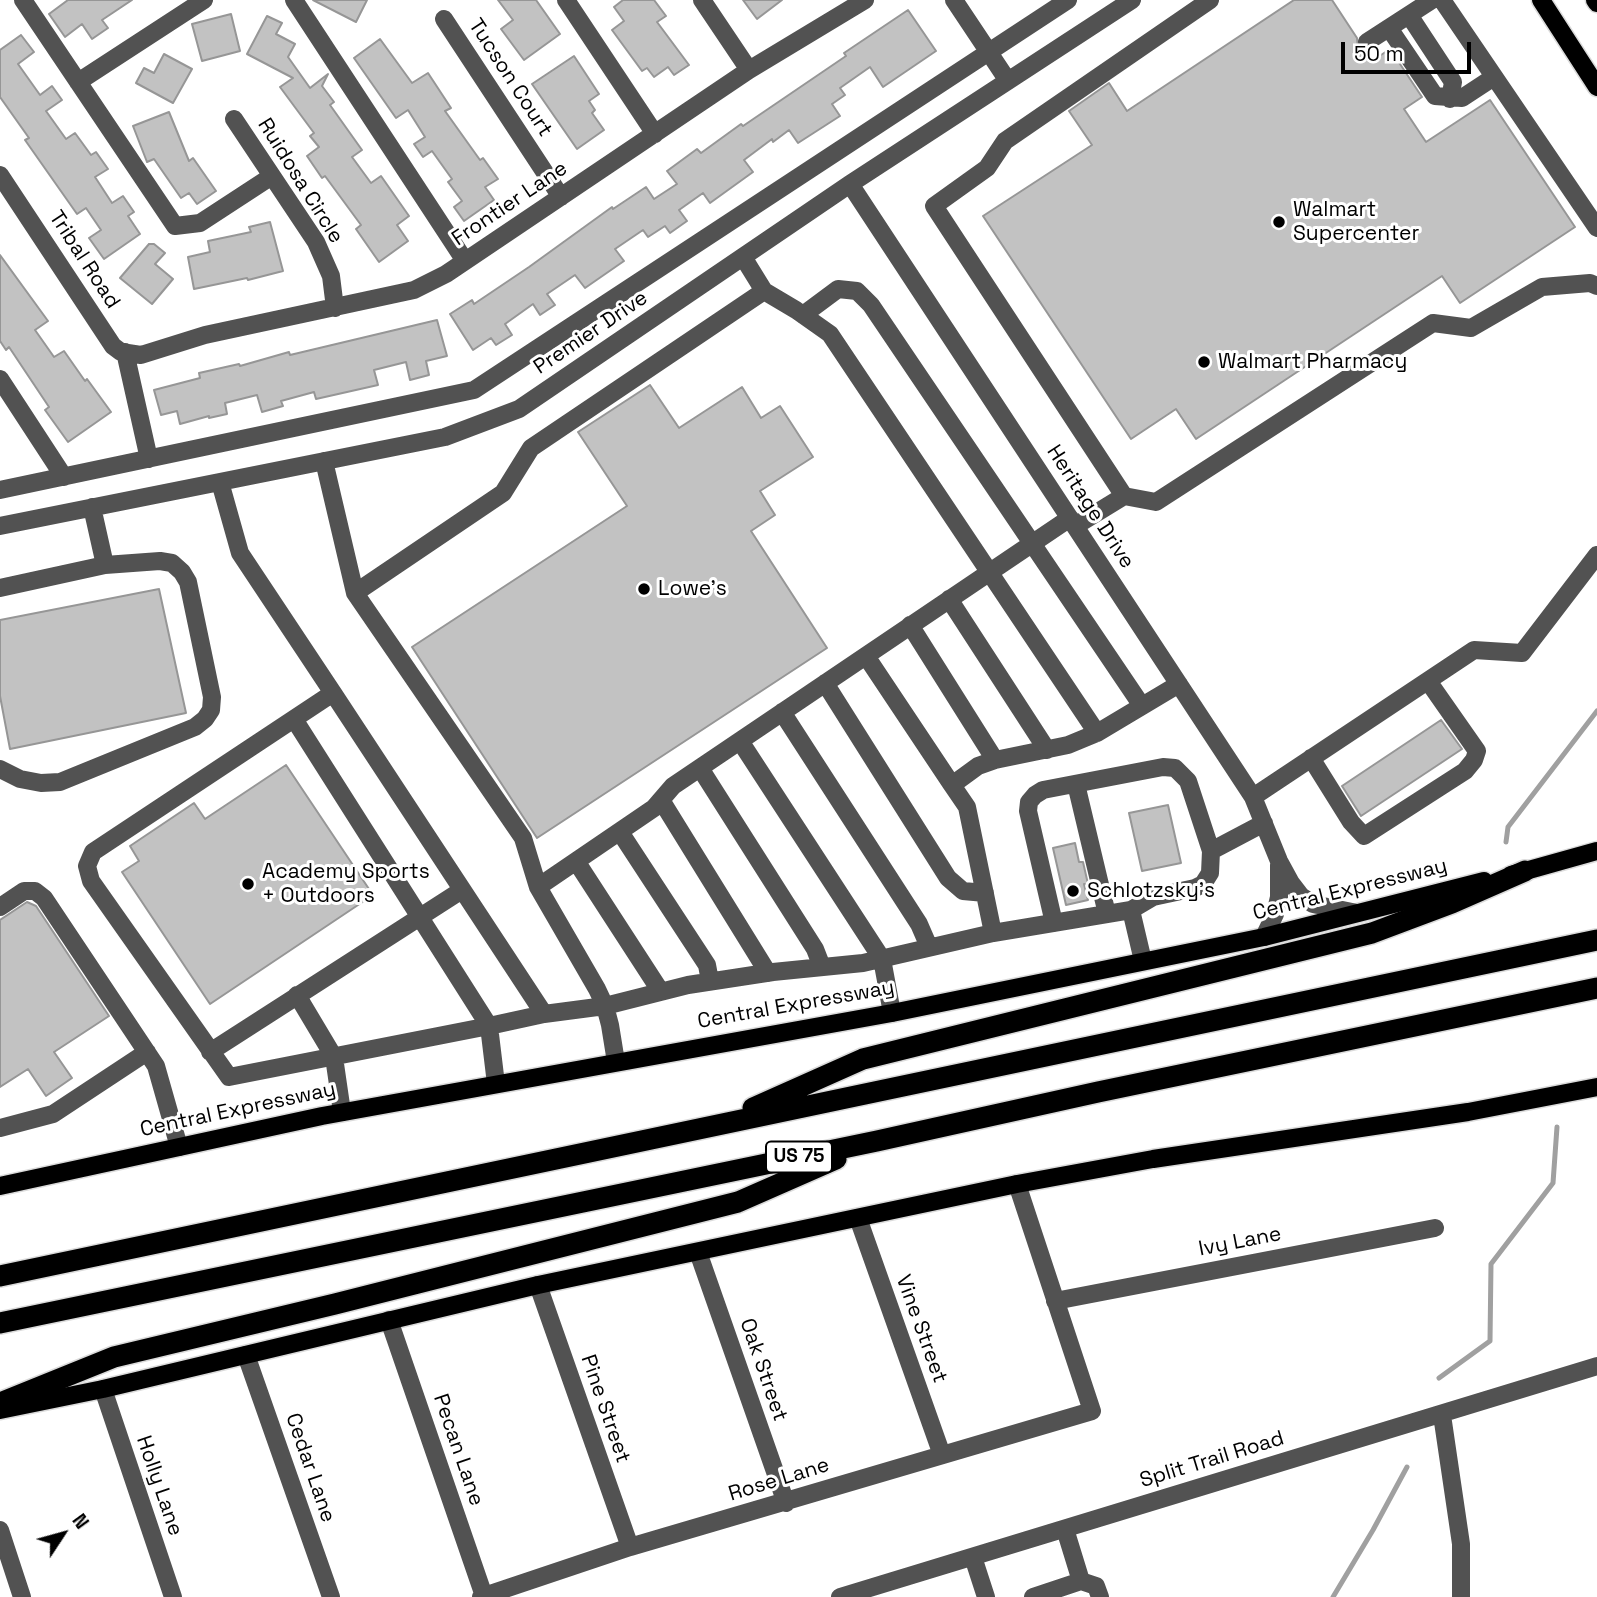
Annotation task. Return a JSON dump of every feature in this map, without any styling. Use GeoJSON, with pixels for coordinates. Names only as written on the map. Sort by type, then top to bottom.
{"type":"FeatureCollection","features":[{"type":"Feature","properties":{"kind":"highway"},"geometry":{"type":"LineString","coordinates":[[711,1126],[863,1059],[1372,933],[1452,903],[1525,871]]}},
{"type":"Feature","properties":{"kind":"highway","name":"US 75"},"geometry":{"type":"LineString","coordinates":[[0,1276],[1597,940]]}},
{"type":"Feature","properties":{"kind":"highway","name":"US 75"},"geometry":{"type":"LineString","coordinates":[[0,1323],[1597,988]]}},
{"type":"Feature","properties":{"kind":"highway"},"geometry":{"type":"LineString","coordinates":[[0,1403],[114,1357],[349,1301],[738,1202],[877,1141]]}},
{"type":"Feature","properties":{"kind":"main road"},"geometry":{"type":"LineString","coordinates":[[1541,0],[1597,87]]}},
{"type":"Feature","properties":{"kind":"main road","name":"Central Expressway"},"geometry":{"type":"LineString","coordinates":[[0,1186],[342,1112],[892,1013],[1264,937],[1597,851]]}},
{"type":"Feature","properties":{"kind":"main road"},"geometry":{"type":"LineString","coordinates":[[0,1410],[103,1389],[538,1285],[1017,1184],[1153,1159],[1454,1115],[1597,1087]]}},
{"type":"Feature","properties":{"kind":"street"},"geometry":{"type":"LineString","coordinates":[[23,0],[174,226],[200,223],[272,176]]}},
{"type":"Feature","properties":{"kind":"street"},"geometry":{"type":"LineString","coordinates":[[78,82],[204,0]]}},
{"type":"Feature","properties":{"kind":"street"},"geometry":{"type":"LineString","coordinates":[[294,0],[465,261]]}},
{"type":"Feature","properties":{"kind":"street"},"geometry":{"type":"LineString","coordinates":[[566,0],[655,134]]}},
{"type":"Feature","properties":{"kind":"street"},"geometry":{"type":"LineString","coordinates":[[702,0],[749,70]]}},
{"type":"Feature","properties":{"kind":"street","name":"Frontier Lane"},"geometry":{"type":"LineString","coordinates":[[133,354],[205,335],[414,290],[446,274],[749,70],[865,0]]}},
{"type":"Feature","properties":{"kind":"street"},"geometry":{"type":"LineString","coordinates":[[954,0],[1007,81]]}},
{"type":"Feature","properties":{"kind":"street"},"geometry":{"type":"LineString","coordinates":[[0,490],[474,390],[1068,0]]}},
{"type":"Feature","properties":{"kind":"street","name":"Premier Drive"},"geometry":{"type":"LineString","coordinates":[[0,526],[445,437],[519,409],[850,184],[1132,0]]}},
{"type":"Feature","properties":{"kind":"street"},"geometry":{"type":"LineString","coordinates":[[1124,496],[934,206],[987,168],[1005,141],[1210,0]]}},
{"type":"Feature","properties":{"kind":"street"},"geometry":{"type":"LineString","coordinates":[[1367,42],[1432,0]]}},
{"type":"Feature","properties":{"kind":"street"},"geometry":{"type":"LineString","coordinates":[[1442,0],[1597,228]]}},
{"type":"Feature","properties":{"kind":"street","name":"Tucson Court"},"geometry":{"type":"LineString","coordinates":[[444,19],[561,197]]}},
{"type":"Feature","properties":{"kind":"street"},"geometry":{"type":"LineString","coordinates":[[1399,22],[1435,96],[1462,99],[1494,77]]}},
{"type":"Feature","properties":{"kind":"street","name":"Ruidosa Circle"},"geometry":{"type":"LineString","coordinates":[[234,119],[316,242],[331,276],[335,308]]}},
{"type":"Feature","properties":{"kind":"street","name":"Tribal Road"},"geometry":{"type":"LineString","coordinates":[[0,175],[113,346],[133,354]]}},
{"type":"Feature","properties":{"kind":"street","name":"Heritage Drive"},"geometry":{"type":"LineString","coordinates":[[850,184],[1253,797],[1291,883],[1301,896],[1312,904],[1357,913]]}},
{"type":"Feature","properties":{"kind":"street"},"geometry":{"type":"LineString","coordinates":[[743,257],[764,292],[830,334],[1097,733]]}},
{"type":"Feature","properties":{"kind":"street"},"geometry":{"type":"LineString","coordinates":[[538,887],[654,808],[673,786],[1032,543],[1124,496],[1156,502],[1433,323],[1471,328],[1542,287],[1590,283],[1597,286]]}},
{"type":"Feature","properties":{"kind":"street"},"geometry":{"type":"LineString","coordinates":[[803,315],[838,289],[857,291],[871,305],[1142,706]]}},
{"type":"Feature","properties":{"kind":"street"},"geometry":{"type":"LineString","coordinates":[[355,593],[503,493],[531,448],[764,292]]}},
{"type":"Feature","properties":{"kind":"street"},"geometry":{"type":"LineString","coordinates":[[133,354],[149,459]]}},
{"type":"Feature","properties":{"kind":"street"},"geometry":{"type":"LineString","coordinates":[[0,379],[64,477]]}},
{"type":"Feature","properties":{"kind":"street"},"geometry":{"type":"LineString","coordinates":[[324,461],[355,593],[523,838],[538,887],[605,1006],[616,1062]]}},
{"type":"Feature","properties":{"kind":"street"},"geometry":{"type":"LineString","coordinates":[[220,482],[240,553],[544,1014]]}},
{"type":"Feature","properties":{"kind":"street"},"geometry":{"type":"LineString","coordinates":[[92,507],[105,565]]}},
{"type":"Feature","properties":{"kind":"street"},"geometry":{"type":"LineString","coordinates":[[1253,797],[1474,650],[1522,653],[1597,555]]}},
{"type":"Feature","properties":{"kind":"street"},"geometry":{"type":"LineString","coordinates":[[0,588],[105,565],[160,561],[172,564],[182,572],[188,582],[212,697],[211,710],[205,719],[194,727],[60,782],[41,783],[20,779],[0,769]]}},
{"type":"Feature","properties":{"kind":"street"},"geometry":{"type":"LineString","coordinates":[[949,599],[1047,750]]}},
{"type":"Feature","properties":{"kind":"street"},"geometry":{"type":"LineString","coordinates":[[910,625],[995,760]]}},
{"type":"Feature","properties":{"kind":"street"},"geometry":{"type":"LineString","coordinates":[[866,656],[967,807],[993,933]]}},
{"type":"Feature","properties":{"kind":"street"},"geometry":{"type":"LineString","coordinates":[[1311,758],[1351,822],[1364,836],[1465,771],[1477,751],[1428,681]]}},
{"type":"Feature","properties":{"kind":"street"},"geometry":{"type":"LineString","coordinates":[[825,683],[948,878],[963,891],[985,893]]}},
{"type":"Feature","properties":{"kind":"street"},"geometry":{"type":"LineString","coordinates":[[952,785],[978,766],[1068,745],[1097,733],[1180,684]]}},
{"type":"Feature","properties":{"kind":"street"},"geometry":{"type":"LineString","coordinates":[[333,693],[110,839],[93,852],[87,866],[91,881],[229,1077],[544,1014],[605,1006],[710,981],[882,959],[993,933],[1054,923],[1131,910],[1153,897],[1203,884],[1210,873],[1211,851],[1188,781],[1175,768],[1163,767],[1043,790],[1029,802],[1028,811],[1054,923]]}},
{"type":"Feature","properties":{"kind":"street"},"geometry":{"type":"LineString","coordinates":[[782,712],[919,924],[929,947]]}},
{"type":"Feature","properties":{"kind":"street"},"geometry":{"type":"LineString","coordinates":[[293,719],[489,1026],[496,1084]]}},
{"type":"Feature","properties":{"kind":"street"},"geometry":{"type":"LineString","coordinates":[[740,741],[882,959],[892,1013]]}},
{"type":"Feature","properties":{"kind":"street"},"geometry":{"type":"LineString","coordinates":[[700,768],[815,949],[822,967]]}},
{"type":"Feature","properties":{"kind":"street"},"geometry":{"type":"LineString","coordinates":[[1076,784],[1107,914]]}},
{"type":"Feature","properties":{"kind":"street"},"geometry":{"type":"LineString","coordinates":[[661,800],[768,973]]}},
{"type":"Feature","properties":{"kind":"street"},"geometry":{"type":"LineString","coordinates":[[1211,851],[1264,824]]}},
{"type":"Feature","properties":{"kind":"street"},"geometry":{"type":"LineString","coordinates":[[620,832],[706,965],[710,981]]}},
{"type":"Feature","properties":{"kind":"street"},"geometry":{"type":"LineString","coordinates":[[576,861],[661,992]]}},
{"type":"Feature","properties":{"kind":"street","name":"Heritage Drive"},"geometry":{"type":"LineString","coordinates":[[1264,937],[1275,914],[1279,897],[1279,861]]}},
{"type":"Feature","properties":{"kind":"street"},"geometry":{"type":"LineString","coordinates":[[209,1052],[462,890]]}},
{"type":"Feature","properties":{"kind":"street"},"geometry":{"type":"LineString","coordinates":[[0,907],[24,891],[36,891],[44,898],[156,1066],[179,1147]]}},
{"type":"Feature","properties":{"kind":"street"},"geometry":{"type":"LineString","coordinates":[[1131,910],[1143,961]]}},
{"type":"Feature","properties":{"kind":"street"},"geometry":{"type":"LineString","coordinates":[[297,995],[334,1057],[342,1112]]}},
{"type":"Feature","properties":{"kind":"street"},"geometry":{"type":"LineString","coordinates":[[0,1128],[53,1114],[147,1052]]}},
{"type":"Feature","properties":{"kind":"street"},"geometry":{"type":"LineString","coordinates":[[1017,1184],[1055,1301]]}},
{"type":"Feature","properties":{"kind":"street","name":"Vine Street"},"geometry":{"type":"LineString","coordinates":[[858,1218],[942,1455]]}},
{"type":"Feature","properties":{"kind":"street","name":"Ivy Lane"},"geometry":{"type":"LineString","coordinates":[[1055,1301],[1435,1228]]}},
{"type":"Feature","properties":{"kind":"street","name":"Oak Street"},"geometry":{"type":"LineString","coordinates":[[698,1252],[786,1503]]}},
{"type":"Feature","properties":{"kind":"street","name":"Pine Street"},"geometry":{"type":"LineString","coordinates":[[538,1285],[629,1548]]}},
{"type":"Feature","properties":{"kind":"street","name":"Rose Lane"},"geometry":{"type":"LineString","coordinates":[[482,1597],[629,1548],[1092,1411],[1055,1301]]}},
{"type":"Feature","properties":{"kind":"street","name":"Pecan Lane"},"geometry":{"type":"LineString","coordinates":[[389,1320],[482,1597]]}},
{"type":"Feature","properties":{"kind":"street","name":"Cedar Lane"},"geometry":{"type":"LineString","coordinates":[[246,1355],[331,1597]]}},
{"type":"Feature","properties":{"kind":"street","name":"Split Trail Road"},"geometry":{"type":"LineString","coordinates":[[840,1597],[1597,1366]]}},
{"type":"Feature","properties":{"kind":"street","name":"Holly Lane"},"geometry":{"type":"LineString","coordinates":[[103,1389],[173,1597]]}},
{"type":"Feature","properties":{"kind":"street"},"geometry":{"type":"LineString","coordinates":[[1442,1415],[1461,1544],[1461,1597]]}},
{"type":"Feature","properties":{"kind":"street"},"geometry":{"type":"LineString","coordinates":[[1065,1529],[1081,1581]]}},
{"type":"Feature","properties":{"kind":"street"},"geometry":{"type":"LineString","coordinates":[[0,1530],[22,1597]]}},
{"type":"Feature","properties":{"kind":"street"},"geometry":{"type":"LineString","coordinates":[[973,1557],[986,1597]]}},
{"type":"Feature","properties":{"kind":"street"},"geometry":{"type":"LineString","coordinates":[[1033,1597],[1081,1581],[1096,1586],[1100,1597]]}},
{"type":"Feature","properties":{"kind":"building"},"geometry":{"type":"Polygon","coordinates":[[[68,0],[132,0],[102,20],[108,28],[92,39],[82,24],[65,37],[49,14],[68,0]]]}},
{"type":"Feature","properties":{"kind":"building"},"geometry":{"type":"Polygon","coordinates":[[[313,0],[367,0],[356,22],[313,0]]]}},
{"type":"Feature","properties":{"kind":"building"},"geometry":{"type":"Polygon","coordinates":[[[498,0],[536,0],[560,34],[524,60],[501,29],[513,20],[498,0]]]}},
{"type":"Feature","properties":{"kind":"building"},"geometry":{"type":"Polygon","coordinates":[[[623,0],[654,0],[666,16],[657,22],[689,65],[674,75],[668,67],[654,77],[647,68],[642,71],[612,30],[624,21],[614,7],[623,0]]]}},
{"type":"Feature","properties":{"kind":"building"},"geometry":{"type":"Polygon","coordinates":[[[743,0],[782,0],[757,19],[743,0]]]}},
{"type":"Feature","properties":{"kind":"building","name":"Walmart Supercenter"},"geometry":{"type":"Polygon","coordinates":[[[1294,0],[1332,0],[1357,38],[1358,49],[1367,53],[1372,61],[1390,49],[1422,97],[1404,109],[1426,142],[1490,100],[1575,227],[1460,303],[1442,276],[1196,439],[1176,409],[1131,439],[983,216],[1092,145],[1069,111],[1109,83],[1127,111],[1294,0]]]}},
{"type":"Feature","properties":{"kind":"building"},"geometry":{"type":"Polygon","coordinates":[[[908,10],[936,51],[883,87],[870,67],[840,88],[845,95],[832,104],[840,116],[798,143],[789,130],[773,142],[772,139],[744,160],[753,172],[710,203],[703,193],[679,210],[687,221],[670,233],[665,226],[648,237],[643,230],[615,249],[624,261],[585,288],[575,275],[547,294],[555,305],[540,315],[533,304],[505,324],[512,335],[496,345],[491,338],[473,350],[450,314],[472,300],[474,304],[612,207],[613,209],[646,187],[654,199],[677,184],[667,171],[697,149],[701,153],[741,124],[743,126],[908,10]]]}},
{"type":"Feature","properties":{"kind":"building"},"geometry":{"type":"Polygon","coordinates":[[[231,14],[240,51],[202,61],[192,24],[231,14]]]}},
{"type":"Feature","properties":{"kind":"building"},"geometry":{"type":"Polygon","coordinates":[[[267,16],[282,23],[276,34],[295,44],[288,57],[310,88],[328,74],[322,86],[334,102],[330,105],[362,150],[352,157],[371,183],[381,176],[409,216],[397,225],[408,241],[379,262],[356,229],[361,225],[307,156],[319,147],[310,136],[314,133],[280,87],[293,78],[247,54],[267,16]]]}},
{"type":"Feature","properties":{"kind":"building"},"geometry":{"type":"Polygon","coordinates":[[[21,35],[34,52],[18,64],[40,95],[52,86],[62,100],[46,111],[66,139],[75,133],[91,155],[96,152],[108,169],[95,177],[112,203],[123,196],[134,212],[128,216],[140,234],[104,259],[89,238],[101,230],[86,208],[77,214],[25,140],[29,138],[0,97],[0,50],[21,35]]]}},
{"type":"Feature","properties":{"kind":"building"},"geometry":{"type":"Polygon","coordinates":[[[380,39],[412,83],[428,73],[451,108],[445,111],[480,160],[483,158],[498,179],[485,187],[494,200],[464,221],[454,207],[462,201],[448,182],[452,179],[432,151],[423,157],[414,144],[425,137],[408,110],[396,118],[354,58],[380,39]]]}},
{"type":"Feature","properties":{"kind":"building"},"geometry":{"type":"Polygon","coordinates":[[[164,54],[192,69],[173,103],[136,83],[144,68],[154,73],[164,54]]]}},
{"type":"Feature","properties":{"kind":"building"},"geometry":{"type":"Polygon","coordinates":[[[574,56],[599,94],[589,101],[595,110],[592,113],[604,130],[577,149],[532,84],[574,56]]]}},
{"type":"Feature","properties":{"kind":"building"},"geometry":{"type":"Polygon","coordinates":[[[169,112],[189,161],[193,158],[216,191],[197,204],[189,193],[181,198],[154,159],[147,162],[133,126],[169,112]]]}},
{"type":"Feature","properties":{"kind":"building"},"geometry":{"type":"Polygon","coordinates":[[[270,222],[283,271],[194,289],[188,257],[210,252],[208,241],[251,232],[249,227],[270,222]]]}},
{"type":"Feature","properties":{"kind":"building"},"geometry":{"type":"Polygon","coordinates":[[[149,244],[154,244],[165,253],[155,264],[173,279],[152,304],[120,278],[149,244]]]}},
{"type":"Feature","properties":{"kind":"building"},"geometry":{"type":"Polygon","coordinates":[[[0,255],[48,321],[35,330],[54,357],[64,351],[111,412],[68,442],[45,410],[49,407],[9,347],[6,350],[0,341],[0,255]]]}},
{"type":"Feature","properties":{"kind":"building"},"geometry":{"type":"Polygon","coordinates":[[[437,320],[447,356],[426,361],[429,375],[410,380],[406,362],[374,370],[378,385],[316,399],[314,392],[281,401],[283,406],[262,412],[257,395],[225,403],[227,414],[209,418],[180,424],[177,411],[161,415],[154,390],[200,378],[199,373],[239,364],[240,366],[289,352],[290,355],[437,320]]]}},
{"type":"Feature","properties":{"kind":"building","name":"Lowe's"},"geometry":{"type":"Polygon","coordinates":[[[650,385],[679,428],[742,387],[761,418],[780,406],[813,457],[760,491],[775,515],[751,531],[827,648],[537,838],[412,647],[627,506],[578,432],[650,385]]]}},
{"type":"Feature","properties":{"kind":"building"},"geometry":{"type":"Polygon","coordinates":[[[159,589],[186,713],[10,749],[0,696],[0,620],[159,589]]]}},
{"type":"Feature","properties":{"kind":"building"},"geometry":{"type":"Polygon","coordinates":[[[1441,720],[1462,749],[1361,816],[1342,786],[1441,720]]]}},
{"type":"Feature","properties":{"kind":"building","name":"Academy Sports + Outdoors"},"geometry":{"type":"Polygon","coordinates":[[[286,765],[373,895],[210,1004],[122,872],[139,861],[130,846],[194,803],[205,819],[286,765]]]}},
{"type":"Feature","properties":{"kind":"building"},"geometry":{"type":"Polygon","coordinates":[[[1168,805],[1181,863],[1142,871],[1129,813],[1168,805]]]}},
{"type":"Feature","properties":{"kind":"building"},"geometry":{"type":"Polygon","coordinates":[[[1075,843],[1079,862],[1083,862],[1088,900],[1066,905],[1053,848],[1075,843]]]}},
{"type":"Feature","properties":{"kind":"building"},"geometry":{"type":"Polygon","coordinates":[[[27,902],[36,906],[109,1016],[54,1052],[72,1078],[46,1096],[28,1069],[0,1087],[0,920],[27,902]]]}},
{"type":"Feature","properties":{"kind":"waterway"},"geometry":{"type":"LineString","coordinates":[[1506,842],[1508,827],[1597,711]]}},
{"type":"Feature","properties":{"kind":"waterway"},"geometry":{"type":"LineString","coordinates":[[1439,1378],[1490,1341],[1491,1264],[1553,1183],[1557,1127]]}},
{"type":"Feature","properties":{"kind":"waterway"},"geometry":{"type":"LineString","coordinates":[[1333,1597],[1407,1467]]}},
{"type":"Feature","properties":{"kind":"place","name":"Walmart Supercenter"},"geometry":{"type":"Point","coordinates":[1279,222]}},
{"type":"Feature","properties":{"kind":"place","name":"Walmart Pharmacy"},"geometry":{"type":"Point","coordinates":[1204,362]}},
{"type":"Feature","properties":{"kind":"place","name":"Lowe's"},"geometry":{"type":"Point","coordinates":[644,589]}},
{"type":"Feature","properties":{"kind":"place","name":"Academy Sports + Outdoors"},"geometry":{"type":"Point","coordinates":[248,884]}},
{"type":"Feature","properties":{"kind":"place","name":"Schlotzsky's"},"geometry":{"type":"Point","coordinates":[1073,891]}}]}
